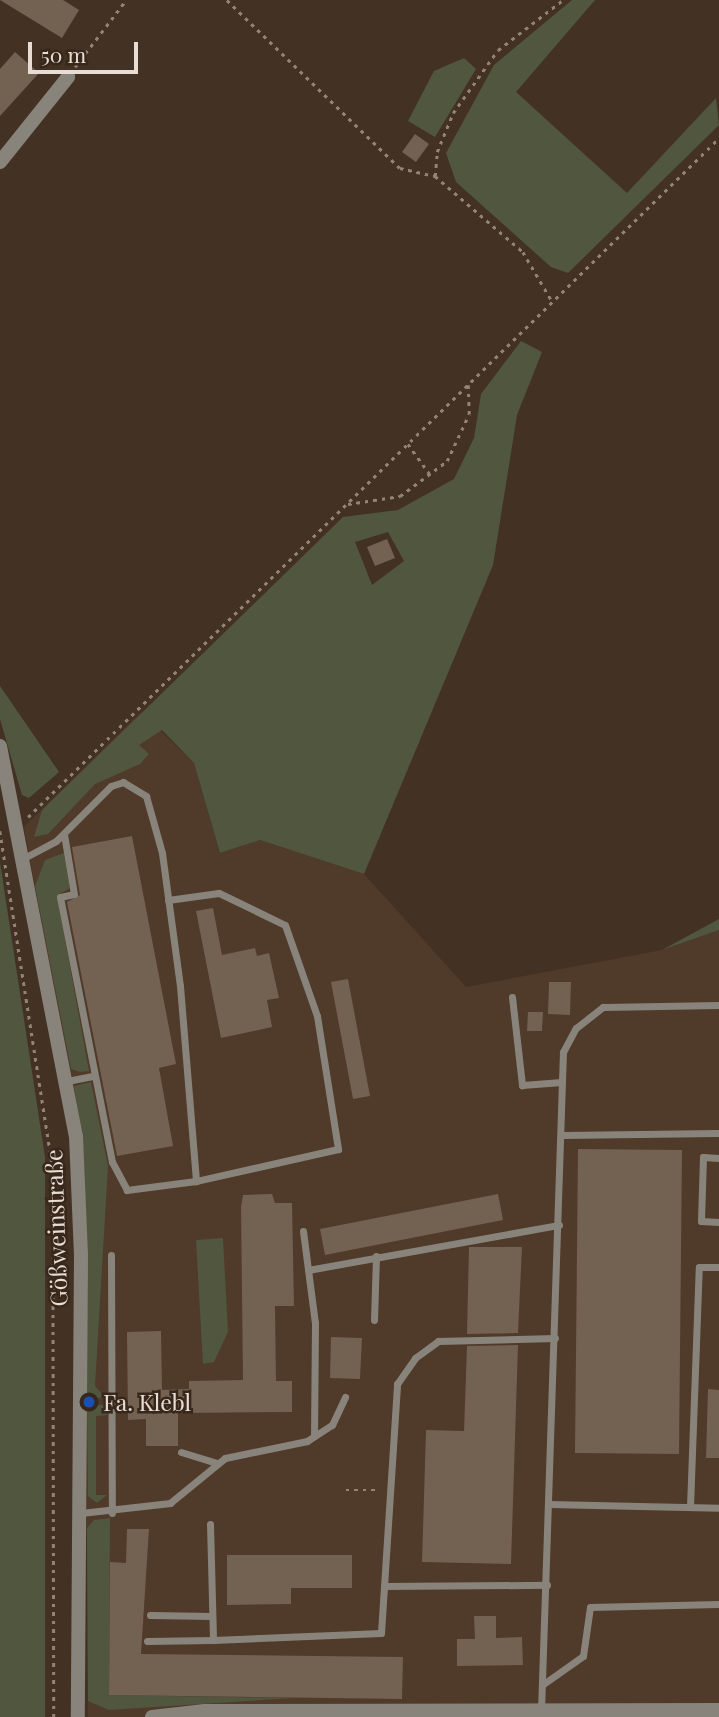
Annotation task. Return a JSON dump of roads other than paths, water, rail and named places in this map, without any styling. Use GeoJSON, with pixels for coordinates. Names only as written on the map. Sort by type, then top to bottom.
{"type":"FeatureCollection","features":[{"type":"Feature","properties":{"kind":"street"},"geometry":{"type":"LineString","coordinates":[[0,162],[68,77]]}},
{"type":"Feature","properties":{"kind":"street","name":"Gößweinstraße"},"geometry":{"type":"LineString","coordinates":[[0,746],[67,1081],[81,1244],[82,1513],[78,1717]]}},
{"type":"Feature","properties":{"kind":"street"},"geometry":{"type":"LineString","coordinates":[[152,1717],[205,1711],[719,1710]]}},
{"type":"Feature","properties":{"kind":"lane"},"geometry":{"type":"LineString","coordinates":[[24,858],[64,834],[111,786],[135,786],[154,813],[168,900],[195,1181]]}},
{"type":"Feature","properties":{"kind":"lane"},"geometry":{"type":"LineString","coordinates":[[64,834],[74,894],[60,897],[112,1162],[127,1190],[195,1181],[338,1149],[317,1016],[285,925],[257,905],[219,893],[168,900]]}},
{"type":"Feature","properties":{"kind":"lane"},"geometry":{"type":"LineString","coordinates":[[512,997],[522,1085],[562,1082]]}},
{"type":"Feature","properties":{"kind":"lane"},"geometry":{"type":"LineString","coordinates":[[541,1711],[563,1052],[576,1028],[603,1007],[719,1005]]}},
{"type":"Feature","properties":{"kind":"lane"},"geometry":{"type":"LineString","coordinates":[[67,1081],[93,1076]]}},
{"type":"Feature","properties":{"kind":"lane"},"geometry":{"type":"LineString","coordinates":[[561,1135],[719,1133]]}},
{"type":"Feature","properties":{"kind":"lane"},"geometry":{"type":"LineString","coordinates":[[719,1158],[703,1157],[701,1221],[719,1222]]}},
{"type":"Feature","properties":{"kind":"lane"},"geometry":{"type":"LineString","coordinates":[[308,1270],[559,1225]]}},
{"type":"Feature","properties":{"kind":"lane"},"geometry":{"type":"LineString","coordinates":[[303,1231],[315,1323],[314,1436]]}},
{"type":"Feature","properties":{"kind":"lane"},"geometry":{"type":"LineString","coordinates":[[111,1255],[112,1513]]}},
{"type":"Feature","properties":{"kind":"lane"},"geometry":{"type":"LineString","coordinates":[[374,1320],[376,1256]]}},
{"type":"Feature","properties":{"kind":"lane"},"geometry":{"type":"LineString","coordinates":[[690,1507],[699,1267],[719,1267]]}},
{"type":"Feature","properties":{"kind":"lane"},"geometry":{"type":"LineString","coordinates":[[148,1641],[380,1633],[397,1384],[415,1358],[438,1341],[555,1338]]}},
{"type":"Feature","properties":{"kind":"lane"},"geometry":{"type":"LineString","coordinates":[[82,1513],[112,1513],[170,1503],[216,1463],[314,1436],[332,1425],[345,1397]]}},
{"type":"Feature","properties":{"kind":"lane"},"geometry":{"type":"LineString","coordinates":[[181,1452],[216,1463]]}},
{"type":"Feature","properties":{"kind":"lane"},"geometry":{"type":"LineString","coordinates":[[549,1504],[719,1508]]}},
{"type":"Feature","properties":{"kind":"lane"},"geometry":{"type":"LineString","coordinates":[[210,1524],[213,1640]]}},
{"type":"Feature","properties":{"kind":"lane"},"geometry":{"type":"LineString","coordinates":[[384,1586],[547,1586]]}},
{"type":"Feature","properties":{"kind":"lane"},"geometry":{"type":"LineString","coordinates":[[542,1685],[583,1656],[590,1607],[719,1604]]}},
{"type":"Feature","properties":{"kind":"lane"},"geometry":{"type":"LineString","coordinates":[[150,1615],[212,1615]]}},
{"type":"Feature","properties":{"kind":"place","name":"Fa. Klebl"},"geometry":{"type":"Point","coordinates":[89,1402]}}]}
